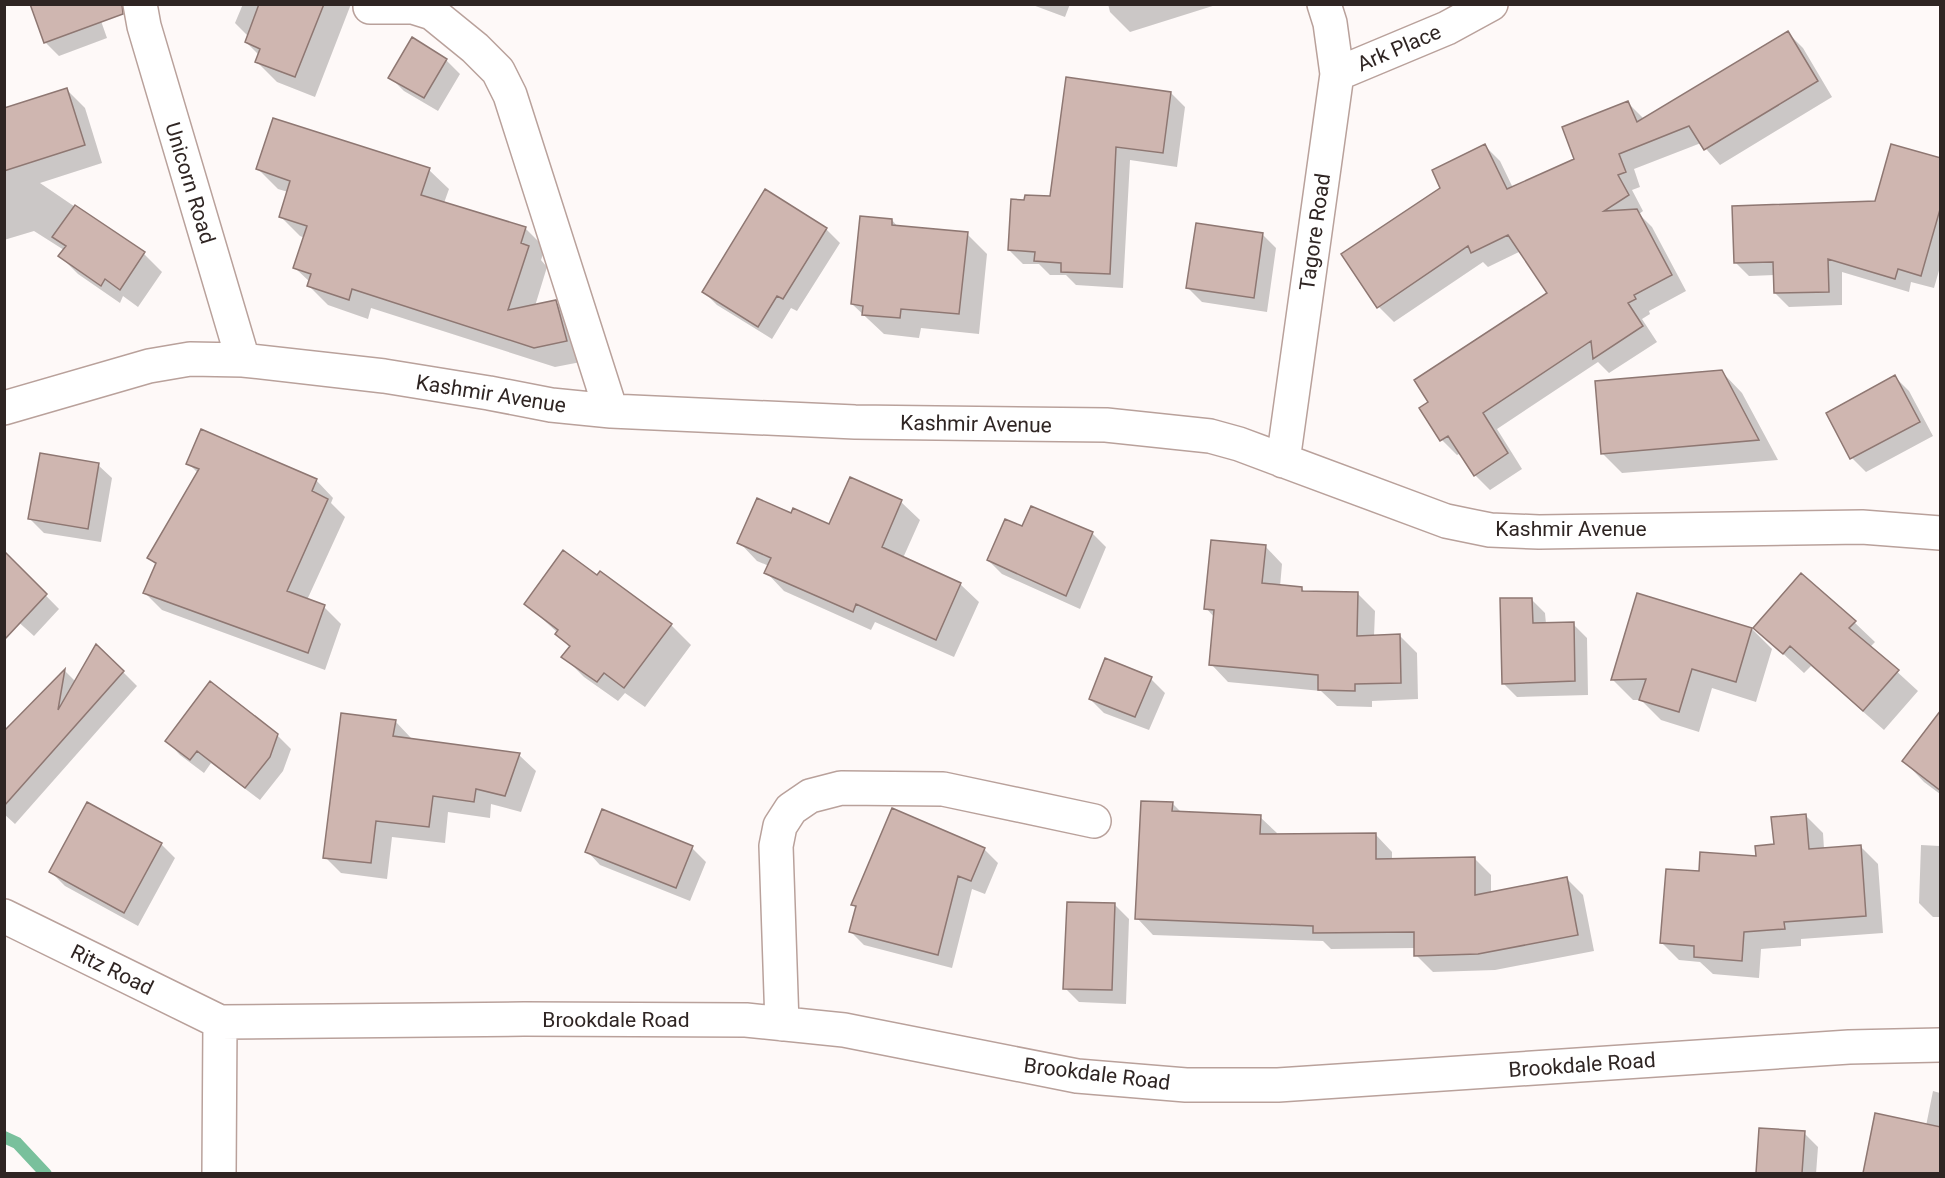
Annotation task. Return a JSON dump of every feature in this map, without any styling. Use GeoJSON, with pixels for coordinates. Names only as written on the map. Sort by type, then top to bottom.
{"type":"FeatureCollection","features":[{"type":"Feature","properties":{"kind":"street","name":"Unicorn Road"},"geometry":{"type":"LineString","coordinates":[[140,4],[144,26],[243,360]]}},
{"type":"Feature","properties":{"kind":"street","name":"Tagore Road"},"geometry":{"type":"LineString","coordinates":[[1282,460],[1337,74],[1330,22],[1324,4]]}},
{"type":"Feature","properties":{"kind":"street","name":"Ark Place"},"geometry":{"type":"LineString","coordinates":[[1337,74],[1447,28],[1491,4]]}},
{"type":"Feature","properties":{"kind":"street"},"geometry":{"type":"LineString","coordinates":[[370,7],[412,7],[432,13],[475,48],[498,71],[510,95],[611,411]]}},
{"type":"Feature","properties":{"kind":"street","name":"Kashmir Avenue"},"geometry":{"type":"LineString","coordinates":[[4,408],[149,366],[190,359],[243,360],[384,376],[551,405],[611,411],[855,422],[1106,425],[1210,436],[1239,444],[1446,521],[1490,530],[1539,532],[1862,527],[1941,533]]}},
{"type":"Feature","properties":{"kind":"street"},"geometry":{"type":"LineString","coordinates":[[782,1024],[776,846],[780,826],[791,809],[810,796],[841,788],[944,789],[1094,821]]}},
{"type":"Feature","properties":{"kind":"street","name":"Ritz Road"},"geometry":{"type":"LineString","coordinates":[[4,916],[220,1022]]}},
{"type":"Feature","properties":{"kind":"street","name":"Brookdale Road"},"geometry":{"type":"LineString","coordinates":[[220,1022],[524,1019],[746,1020],[844,1030],[1077,1076],[1186,1085],[1278,1085],[1849,1047],[1941,1045]]}},
{"type":"Feature","properties":{"kind":"street"},"geometry":{"type":"LineString","coordinates":[[219,1173],[220,1022]]}},
{"type":"Feature","properties":{"kind":"building"},"geometry":{"type":"Polygon","coordinates":[[[30,4],[122,4],[123,14],[44,43],[30,4]]]}},
{"type":"Feature","properties":{"kind":"building"},"geometry":{"type":"Polygon","coordinates":[[[259,4],[324,4],[295,77],[255,62],[260,49],[245,42],[259,4]]]}},
{"type":"Feature","properties":{"kind":"building"},"geometry":{"type":"Polygon","coordinates":[[[1788,31],[1818,81],[1704,150],[1689,126],[1619,154],[1626,172],[1618,175],[1629,195],[1604,211],[1637,209],[1672,275],[1634,295],[1636,299],[1628,303],[1643,326],[1593,359],[1591,341],[1483,413],[1508,453],[1474,476],[1448,436],[1440,441],[1419,408],[1428,402],[1414,380],[1547,293],[1508,235],[1471,253],[1468,246],[1377,308],[1341,254],[1440,188],[1432,170],[1485,144],[1507,189],[1574,159],[1562,127],[1628,101],[1637,122],[1788,31]]]}},
{"type":"Feature","properties":{"kind":"building"},"geometry":{"type":"Polygon","coordinates":[[[412,37],[447,59],[424,98],[388,78],[412,37]]]}},
{"type":"Feature","properties":{"kind":"building"},"geometry":{"type":"Polygon","coordinates":[[[1066,77],[1171,92],[1163,153],[1116,147],[1110,274],[1061,272],[1061,263],[1034,261],[1035,252],[1008,250],[1011,199],[1024,200],[1025,195],[1050,196],[1066,77]]]}},
{"type":"Feature","properties":{"kind":"building"},"geometry":{"type":"Polygon","coordinates":[[[67,88],[85,145],[4,171],[4,108],[67,88]]]}},
{"type":"Feature","properties":{"kind":"building"},"geometry":{"type":"Polygon","coordinates":[[[273,118],[430,168],[421,195],[526,227],[521,243],[529,246],[508,310],[556,300],[567,341],[534,348],[352,289],[349,300],[307,286],[311,274],[293,268],[307,226],[279,217],[290,181],[256,169],[273,118]]]}},
{"type":"Feature","properties":{"kind":"building"},"geometry":{"type":"Polygon","coordinates":[[[1891,144],[1941,158],[1941,206],[1921,276],[1898,269],[1895,279],[1828,259],[1829,292],[1774,293],[1773,262],[1734,263],[1732,206],[1875,201],[1891,144]]]}},
{"type":"Feature","properties":{"kind":"building"},"geometry":{"type":"Polygon","coordinates":[[[765,189],[827,228],[783,299],[777,296],[758,327],[702,292],[765,189]]]}},
{"type":"Feature","properties":{"kind":"building"},"geometry":{"type":"Polygon","coordinates":[[[75,205],[145,252],[120,290],[105,279],[101,286],[58,256],[66,246],[52,237],[75,205]]]}},
{"type":"Feature","properties":{"kind":"building"},"geometry":{"type":"Polygon","coordinates":[[[860,216],[892,219],[892,225],[968,232],[959,314],[901,309],[900,318],[862,315],[863,306],[851,304],[860,216]]]}},
{"type":"Feature","properties":{"kind":"building"},"geometry":{"type":"Polygon","coordinates":[[[1196,223],[1263,233],[1254,298],[1186,288],[1196,223]]]}},
{"type":"Feature","properties":{"kind":"building"},"geometry":{"type":"Polygon","coordinates":[[[1722,370],[1759,440],[1601,454],[1595,381],[1722,370]]]}},
{"type":"Feature","properties":{"kind":"building"},"geometry":{"type":"Polygon","coordinates":[[[1895,375],[1920,422],[1850,459],[1826,413],[1895,375]]]}},
{"type":"Feature","properties":{"kind":"building"},"geometry":{"type":"Polygon","coordinates":[[[201,429],[317,479],[312,491],[328,499],[287,591],[325,605],[308,653],[143,593],[156,563],[147,558],[199,469],[186,464],[201,429]]]}},
{"type":"Feature","properties":{"kind":"building"},"geometry":{"type":"Polygon","coordinates":[[[40,453],[99,463],[88,529],[28,519],[40,453]]]}},
{"type":"Feature","properties":{"kind":"building"},"geometry":{"type":"Polygon","coordinates":[[[850,477],[902,500],[882,547],[961,583],[936,640],[856,604],[853,612],[764,573],[771,558],[737,543],[757,498],[791,513],[793,508],[829,524],[850,477]]]}},
{"type":"Feature","properties":{"kind":"building"},"geometry":{"type":"Polygon","coordinates":[[[1031,506],[1093,532],[1066,596],[987,560],[1005,519],[1022,526],[1031,506]]]}},
{"type":"Feature","properties":{"kind":"building"},"geometry":{"type":"Polygon","coordinates":[[[1211,540],[1266,545],[1262,583],[1302,587],[1302,591],[1358,592],[1357,636],[1400,634],[1401,683],[1355,684],[1355,691],[1318,690],[1318,675],[1209,665],[1214,610],[1204,609],[1211,540]]]}},
{"type":"Feature","properties":{"kind":"building"},"geometry":{"type":"Polygon","coordinates":[[[563,550],[597,575],[600,571],[672,624],[624,688],[604,673],[597,682],[561,657],[570,646],[555,634],[558,630],[524,604],[563,550]]]}},
{"type":"Feature","properties":{"kind":"building"},"geometry":{"type":"Polygon","coordinates":[[[4,551],[47,594],[4,640],[4,551]]]}},
{"type":"Feature","properties":{"kind":"building"},"geometry":{"type":"Polygon","coordinates":[[[1801,573],[1856,621],[1849,628],[1899,670],[1863,711],[1790,646],[1783,654],[1753,628],[1801,573]]]}},
{"type":"Feature","properties":{"kind":"building"},"geometry":{"type":"Polygon","coordinates":[[[1637,593],[1752,628],[1736,682],[1692,669],[1679,712],[1639,700],[1646,679],[1611,680],[1637,593]]]}},
{"type":"Feature","properties":{"kind":"building"},"geometry":{"type":"Polygon","coordinates":[[[1500,598],[1532,598],[1533,623],[1574,622],[1575,681],[1502,684],[1500,598]]]}},
{"type":"Feature","properties":{"kind":"building"},"geometry":{"type":"Polygon","coordinates":[[[96,644],[124,671],[4,806],[4,731],[65,669],[58,710],[96,644]]]}},
{"type":"Feature","properties":{"kind":"building"},"geometry":{"type":"Polygon","coordinates":[[[1105,658],[1152,677],[1135,717],[1089,699],[1105,658]]]}},
{"type":"Feature","properties":{"kind":"building"},"geometry":{"type":"Polygon","coordinates":[[[210,681],[278,734],[270,757],[245,788],[197,751],[190,760],[165,741],[210,681]]]}},
{"type":"Feature","properties":{"kind":"building"},"geometry":{"type":"Polygon","coordinates":[[[1941,710],[1941,791],[1902,761],[1941,710]]]}},
{"type":"Feature","properties":{"kind":"building"},"geometry":{"type":"Polygon","coordinates":[[[341,713],[396,720],[393,736],[520,753],[505,796],[476,789],[474,802],[433,796],[429,827],[376,821],[371,863],[323,858],[341,713]]]}},
{"type":"Feature","properties":{"kind":"building"},"geometry":{"type":"Polygon","coordinates":[[[1141,801],[1173,802],[1172,811],[1261,815],[1260,834],[1376,833],[1376,859],[1475,857],[1475,895],[1567,877],[1578,935],[1478,954],[1414,956],[1414,932],[1313,933],[1313,926],[1135,919],[1141,801]]]}},
{"type":"Feature","properties":{"kind":"building"},"geometry":{"type":"Polygon","coordinates":[[[87,802],[162,843],[124,913],[49,872],[87,802]]]}},
{"type":"Feature","properties":{"kind":"building"},"geometry":{"type":"Polygon","coordinates":[[[892,808],[985,848],[971,881],[958,876],[938,955],[849,932],[856,906],[851,905],[892,808]]]}},
{"type":"Feature","properties":{"kind":"building"},"geometry":{"type":"Polygon","coordinates":[[[602,809],[693,846],[676,888],[585,852],[602,809]]]}},
{"type":"Feature","properties":{"kind":"building"},"geometry":{"type":"Polygon","coordinates":[[[1806,814],[1809,849],[1861,845],[1866,916],[1784,922],[1785,929],[1744,932],[1742,961],[1694,957],[1694,946],[1660,943],[1666,869],[1699,871],[1700,852],[1756,856],[1755,846],[1774,844],[1771,817],[1806,814]]]}},
{"type":"Feature","properties":{"kind":"building"},"geometry":{"type":"Polygon","coordinates":[[[1067,902],[1115,903],[1112,990],[1063,989],[1067,902]]]}},
{"type":"Feature","properties":{"kind":"building"},"geometry":{"type":"Polygon","coordinates":[[[1875,1113],[1941,1127],[1941,1173],[1863,1173],[1875,1113]]]}},
{"type":"Feature","properties":{"kind":"building"},"geometry":{"type":"Polygon","coordinates":[[[1759,1128],[1805,1131],[1802,1173],[1756,1173],[1759,1128]]]}},
{"type":"Feature","properties":{"kind":"waterway"},"geometry":{"type":"LineString","coordinates":[[4,1137],[17,1143],[46,1174]]}}]}
